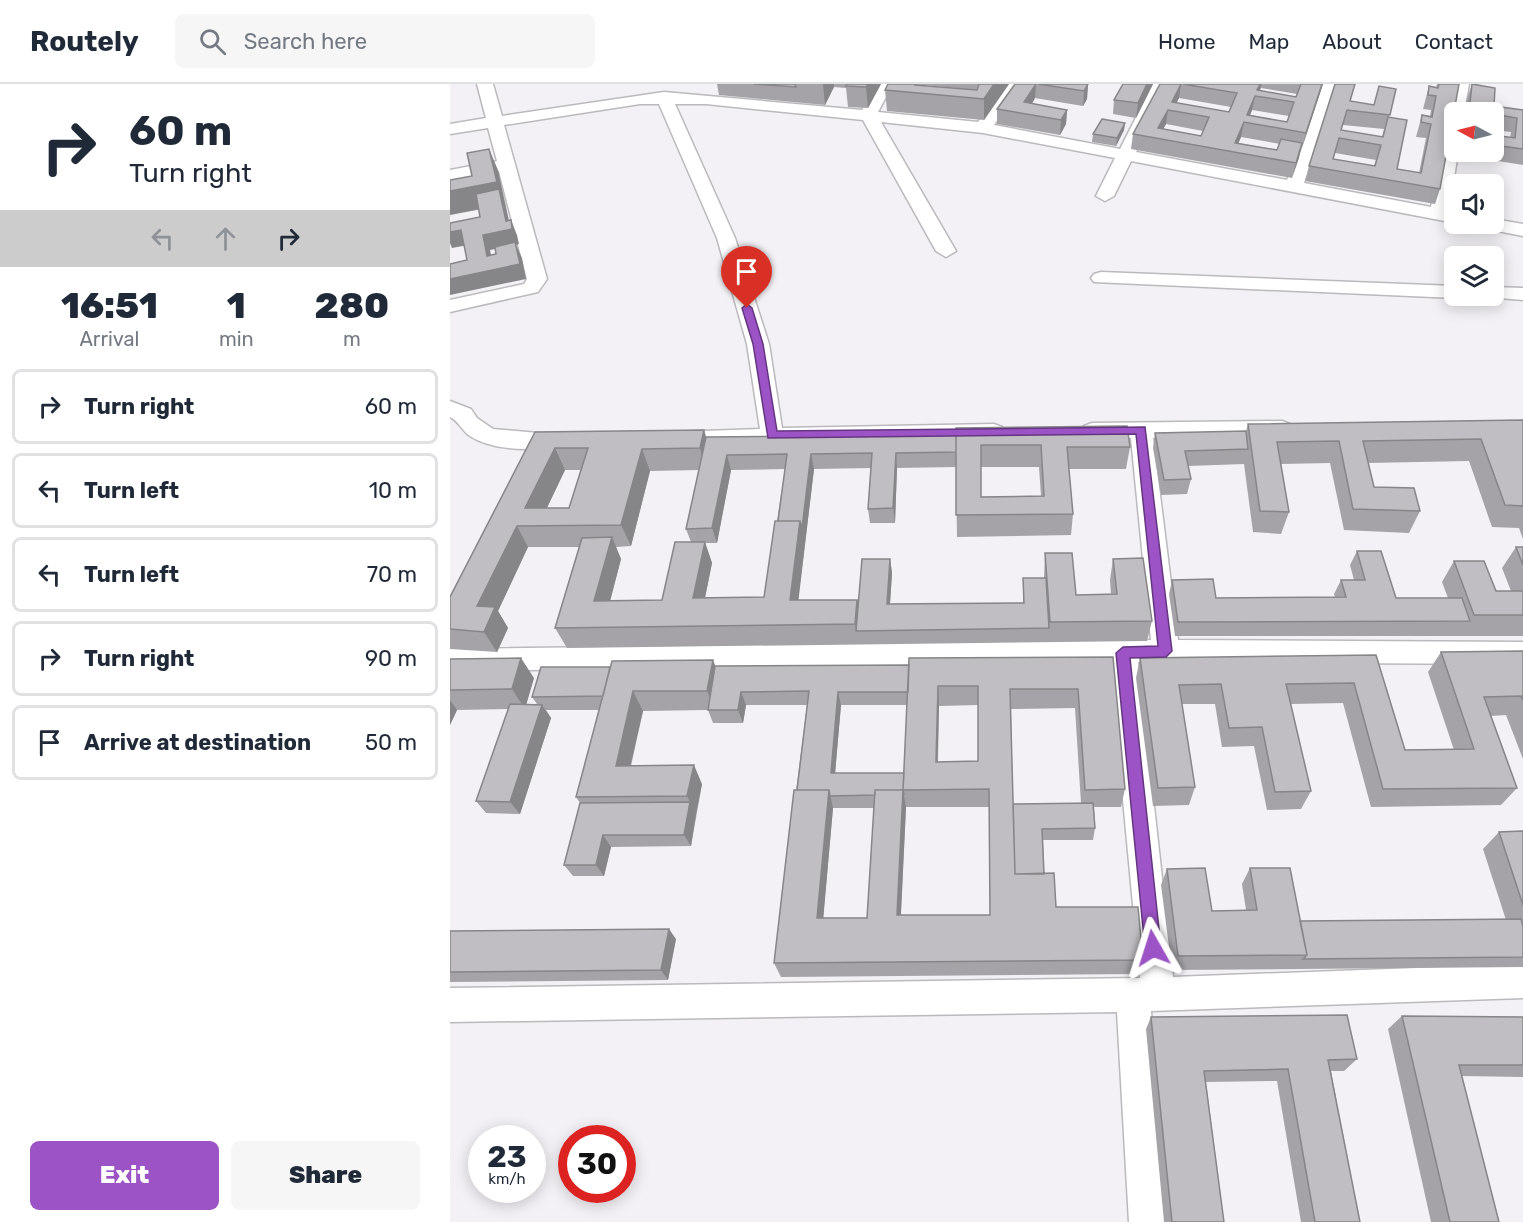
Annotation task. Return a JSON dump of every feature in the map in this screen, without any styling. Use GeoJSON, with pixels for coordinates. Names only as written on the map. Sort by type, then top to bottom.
{"type":"FeatureCollection","features":[{"type":"Feature","properties":{"kind":"street"},"geometry":{"type":"LineString","coordinates":[[450,306],[531,288],[537,281],[485,84]]}},
{"type":"Feature","properties":{"kind":"street"},"geometry":{"type":"LineString","coordinates":[[868,114],[885,84]]}},
{"type":"Feature","properties":{"kind":"street"},"geometry":{"type":"LineString","coordinates":[[983,128],[1014,84]]}},
{"type":"Feature","properties":{"kind":"street"},"geometry":{"type":"LineString","coordinates":[[1105,196],[1161,84]]}},
{"type":"Feature","properties":{"kind":"street"},"geometry":{"type":"LineString","coordinates":[[1294,186],[1330,84]]}},
{"type":"Feature","properties":{"kind":"street"},"geometry":{"type":"LineString","coordinates":[[1458,102],[1461,84]]}},
{"type":"Feature","properties":{"kind":"street"},"geometry":{"type":"LineString","coordinates":[[664,98],[729,248],[758,344],[772,435]]}},
{"type":"Feature","properties":{"kind":"street"},"geometry":{"type":"LineString","coordinates":[[450,129],[640,99],[706,99],[868,114],[983,128],[1444,215]]}},
{"type":"Feature","properties":{"kind":"street"},"geometry":{"type":"LineString","coordinates":[[868,114],[946,251]]}},
{"type":"Feature","properties":{"kind":"street"},"geometry":{"type":"LineString","coordinates":[[450,175],[505,165]]}},
{"type":"Feature","properties":{"kind":"street"},"geometry":{"type":"LineString","coordinates":[[1504,227],[1523,230]]}},
{"type":"Feature","properties":{"kind":"street"},"geometry":{"type":"LineString","coordinates":[[1101,278],[1444,291]]}},
{"type":"Feature","properties":{"kind":"street"},"geometry":{"type":"LineString","coordinates":[[1504,293],[1523,294]]}},
{"type":"Feature","properties":{"kind":"street"},"geometry":{"type":"LineString","coordinates":[[450,408],[464,414],[469,425],[477,433],[553,441],[528,465]]}},
{"type":"Feature","properties":{"kind":"street"},"geometry":{"type":"LineString","coordinates":[[1070,431],[1308,429]]}},
{"type":"Feature","properties":{"kind":"street"},"geometry":{"type":"LineString","coordinates":[[1141,430],[1166,651]]}},
{"type":"Feature","properties":{"kind":"street"},"geometry":{"type":"LineString","coordinates":[[657,439],[1011,432]]}},
{"type":"Feature","properties":{"kind":"street"},"geometry":{"type":"LineString","coordinates":[[450,660],[1166,651],[1523,653]]}},
{"type":"Feature","properties":{"kind":"street"},"geometry":{"type":"LineString","coordinates":[[1123,653],[1145,994],[1148,1222]]}},
{"type":"Feature","properties":{"kind":"street"},"geometry":{"type":"LineString","coordinates":[[450,1005],[1145,994],[1523,981]]}},
{"type":"Feature","properties":{"kind":"building"},"geometry":{"type":"Polygon","coordinates":[[[754,84],[795,84],[796,87],[754,84]]]}},
{"type":"Feature","properties":{"kind":"building"},"geometry":{"type":"Polygon","coordinates":[[[847,84],[868,84],[866,87],[846,86],[847,84]]]}},
{"type":"Feature","properties":{"kind":"building"},"geometry":{"type":"Polygon","coordinates":[[[888,84],[915,84],[977,90],[979,84],[994,84],[984,99],[885,90],[888,84]]]}},
{"type":"Feature","properties":{"kind":"building"},"geometry":{"type":"Polygon","coordinates":[[[1015,84],[1036,84],[1024,102],[1067,110],[1061,120],[997,109],[1015,84]]]}},
{"type":"Feature","properties":{"kind":"building"},"geometry":{"type":"Polygon","coordinates":[[[1038,84],[1088,84],[1084,91],[1038,84]]]}},
{"type":"Feature","properties":{"kind":"building"},"geometry":{"type":"Polygon","coordinates":[[[1123,84],[1147,84],[1138,103],[1114,100],[1123,84]]]}},
{"type":"Feature","properties":{"kind":"building"},"geometry":{"type":"Polygon","coordinates":[[[1160,84],[1181,84],[1172,102],[1229,112],[1237,93],[1183,84],[1260,84],[1257,90],[1296,97],[1301,84],[1322,84],[1306,133],[1244,122],[1235,143],[1277,150],[1281,139],[1302,143],[1296,163],[1133,134],[1160,84]],[[1255,96],[1247,115],[1287,122],[1294,102],[1255,96]],[[1168,110],[1158,128],[1201,136],[1209,117],[1168,110]]]}},
{"type":"Feature","properties":{"kind":"building"},"geometry":{"type":"Polygon","coordinates":[[[1335,84],[1355,84],[1350,101],[1374,105],[1379,86],[1396,89],[1390,115],[1347,110],[1341,130],[1383,137],[1388,117],[1407,120],[1397,169],[1421,173],[1431,124],[1421,122],[1422,115],[1432,117],[1436,96],[1428,95],[1429,86],[1438,88],[1439,84],[1459,84],[1456,102],[1444,102],[1445,162],[1440,189],[1309,166],[1335,84]],[[1339,138],[1333,159],[1375,166],[1381,145],[1339,138]]]}},
{"type":"Feature","properties":{"kind":"building"},"geometry":{"type":"Polygon","coordinates":[[[1472,84],[1495,88],[1494,102],[1470,102],[1472,84]]]}},
{"type":"Feature","properties":{"kind":"building"},"geometry":{"type":"Polygon","coordinates":[[[1504,107],[1523,110],[1523,149],[1504,146],[1504,136],[1515,138],[1517,118],[1504,116],[1504,107]]]}},
{"type":"Feature","properties":{"kind":"building"},"geometry":{"type":"Polygon","coordinates":[[[1102,119],[1125,123],[1117,138],[1093,134],[1102,119]]]}},
{"type":"Feature","properties":{"kind":"building"},"geometry":{"type":"Polygon","coordinates":[[[489,149],[497,182],[450,191],[450,180],[472,176],[467,153],[489,149]]]}},
{"type":"Feature","properties":{"kind":"building"},"geometry":{"type":"Polygon","coordinates":[[[499,189],[506,221],[511,220],[512,229],[483,235],[487,256],[496,254],[495,247],[515,242],[520,264],[450,279],[450,264],[467,260],[461,230],[450,232],[450,223],[480,217],[476,194],[499,189]]]}},
{"type":"Feature","properties":{"kind":"building"},"geometry":{"type":"Polygon","coordinates":[[[1523,420],[1523,506],[1505,505],[1481,439],[1363,441],[1374,487],[1414,488],[1420,511],[1353,509],[1339,441],[1277,442],[1289,512],[1260,511],[1248,424],[1523,420]]]}},
{"type":"Feature","properties":{"kind":"building"},"geometry":{"type":"Polygon","coordinates":[[[1127,426],[1130,447],[1067,447],[1073,514],[956,515],[956,428],[1127,426]],[[981,445],[981,497],[1044,496],[1041,445],[981,445]]]}},
{"type":"Feature","properties":{"kind":"building"},"geometry":{"type":"Polygon","coordinates":[[[704,430],[700,448],[642,449],[621,525],[517,526],[477,606],[495,607],[484,632],[450,629],[450,597],[535,432],[704,430]],[[555,448],[525,508],[569,508],[588,448],[555,448]]]}},
{"type":"Feature","properties":{"kind":"building"},"geometry":{"type":"Polygon","coordinates":[[[1246,431],[1248,449],[1185,451],[1191,479],[1164,480],[1155,433],[1246,431]]]}},
{"type":"Feature","properties":{"kind":"building"},"geometry":{"type":"Polygon","coordinates":[[[956,435],[956,452],[896,453],[893,508],[868,509],[872,453],[811,454],[802,528],[800,521],[778,521],[787,454],[727,455],[712,528],[686,529],[706,437],[956,435]]]}},
{"type":"Feature","properties":{"kind":"building"},"geometry":{"type":"Polygon","coordinates":[[[775,521],[800,521],[790,600],[857,600],[855,624],[555,628],[582,538],[612,537],[594,601],[662,600],[675,542],[705,542],[693,598],[764,597],[775,521]]]}},
{"type":"Feature","properties":{"kind":"building"},"geometry":{"type":"Polygon","coordinates":[[[1516,547],[1523,547],[1523,565],[1516,547]]]}},
{"type":"Feature","properties":{"kind":"building"},"geometry":{"type":"Polygon","coordinates":[[[1357,551],[1381,551],[1396,598],[1462,598],[1470,621],[1178,622],[1172,580],[1213,579],[1216,598],[1346,597],[1341,580],[1365,580],[1357,551]]]}},
{"type":"Feature","properties":{"kind":"building"},"geometry":{"type":"Polygon","coordinates":[[[1045,553],[1072,553],[1076,595],[1117,594],[1113,559],[1143,558],[1152,621],[1050,622],[1045,553]]]}},
{"type":"Feature","properties":{"kind":"building"},"geometry":{"type":"Polygon","coordinates":[[[862,559],[890,559],[887,604],[1024,603],[1023,578],[1046,578],[1049,628],[856,631],[862,559]]]}},
{"type":"Feature","properties":{"kind":"building"},"geometry":{"type":"Polygon","coordinates":[[[1454,561],[1484,561],[1496,591],[1523,591],[1523,615],[1474,615],[1454,561]]]}},
{"type":"Feature","properties":{"kind":"building"},"geometry":{"type":"Polygon","coordinates":[[[1523,651],[1523,700],[1521,696],[1484,697],[1517,788],[1383,789],[1354,683],[1286,684],[1311,791],[1275,792],[1262,727],[1229,728],[1221,684],[1179,685],[1195,787],[1158,788],[1140,658],[1376,655],[1405,750],[1474,749],[1441,652],[1523,651]]]}},
{"type":"Feature","properties":{"kind":"building"},"geometry":{"type":"Polygon","coordinates":[[[1113,657],[1125,789],[1085,790],[1078,689],[1010,689],[1015,874],[1054,873],[1056,907],[1138,907],[1143,960],[774,963],[794,790],[829,790],[817,918],[867,918],[875,790],[903,790],[909,658],[1113,657]],[[938,686],[936,762],[978,761],[978,686],[938,686]],[[989,789],[903,790],[897,915],[990,915],[989,789]]]}},
{"type":"Feature","properties":{"kind":"building"},"geometry":{"type":"Polygon","coordinates":[[[521,658],[512,689],[450,690],[450,659],[521,658]]]}},
{"type":"Feature","properties":{"kind":"building"},"geometry":{"type":"Polygon","coordinates":[[[713,660],[707,691],[633,691],[616,766],[694,765],[687,796],[576,797],[612,661],[713,660]]]}},
{"type":"Feature","properties":{"kind":"building"},"geometry":{"type":"Polygon","coordinates":[[[909,665],[908,692],[838,692],[831,773],[904,773],[903,790],[875,790],[875,795],[830,796],[829,790],[797,790],[809,691],[741,692],[738,710],[708,710],[715,666],[909,665]]]}},
{"type":"Feature","properties":{"kind":"building"},"geometry":{"type":"Polygon","coordinates":[[[541,667],[610,667],[603,696],[532,697],[541,667]]]}},
{"type":"Feature","properties":{"kind":"building"},"geometry":{"type":"Polygon","coordinates":[[[510,704],[542,705],[510,802],[476,801],[510,704]]]}},
{"type":"Feature","properties":{"kind":"building"},"geometry":{"type":"Polygon","coordinates":[[[690,802],[684,835],[603,835],[596,865],[564,865],[580,803],[690,802]]]}},
{"type":"Feature","properties":{"kind":"building"},"geometry":{"type":"Polygon","coordinates":[[[1093,803],[1095,828],[1042,829],[1044,874],[1015,874],[1013,804],[1093,803]]]}},
{"type":"Feature","properties":{"kind":"building"},"geometry":{"type":"Polygon","coordinates":[[[1523,831],[1523,905],[1499,832],[1523,831]]]}},
{"type":"Feature","properties":{"kind":"building"},"geometry":{"type":"Polygon","coordinates":[[[1205,868],[1212,911],[1257,910],[1250,868],[1290,868],[1307,955],[1178,956],[1167,869],[1205,868]]]}},
{"type":"Feature","properties":{"kind":"building"},"geometry":{"type":"Polygon","coordinates":[[[1521,919],[1523,957],[1303,959],[1307,955],[1300,921],[1521,919]]]}},
{"type":"Feature","properties":{"kind":"building"},"geometry":{"type":"Polygon","coordinates":[[[669,929],[661,970],[450,972],[450,931],[669,929]]]}},
{"type":"Feature","properties":{"kind":"building"},"geometry":{"type":"Polygon","coordinates":[[[1347,1015],[1357,1059],[1328,1060],[1360,1222],[1315,1222],[1288,1069],[1204,1071],[1224,1222],[1172,1222],[1151,1017],[1347,1015]]]}},
{"type":"Feature","properties":{"kind":"building"},"geometry":{"type":"Polygon","coordinates":[[[1402,1016],[1523,1017],[1523,1065],[1459,1065],[1499,1222],[1450,1222],[1402,1016]]]}},
{"type":"Feature","properties":{"kind":"route"},"geometry":{"type":"LineString","coordinates":[[747,308],[758,344],[772,435],[1141,430],[1166,651],[1123,653],[1153,948]]}}]}
